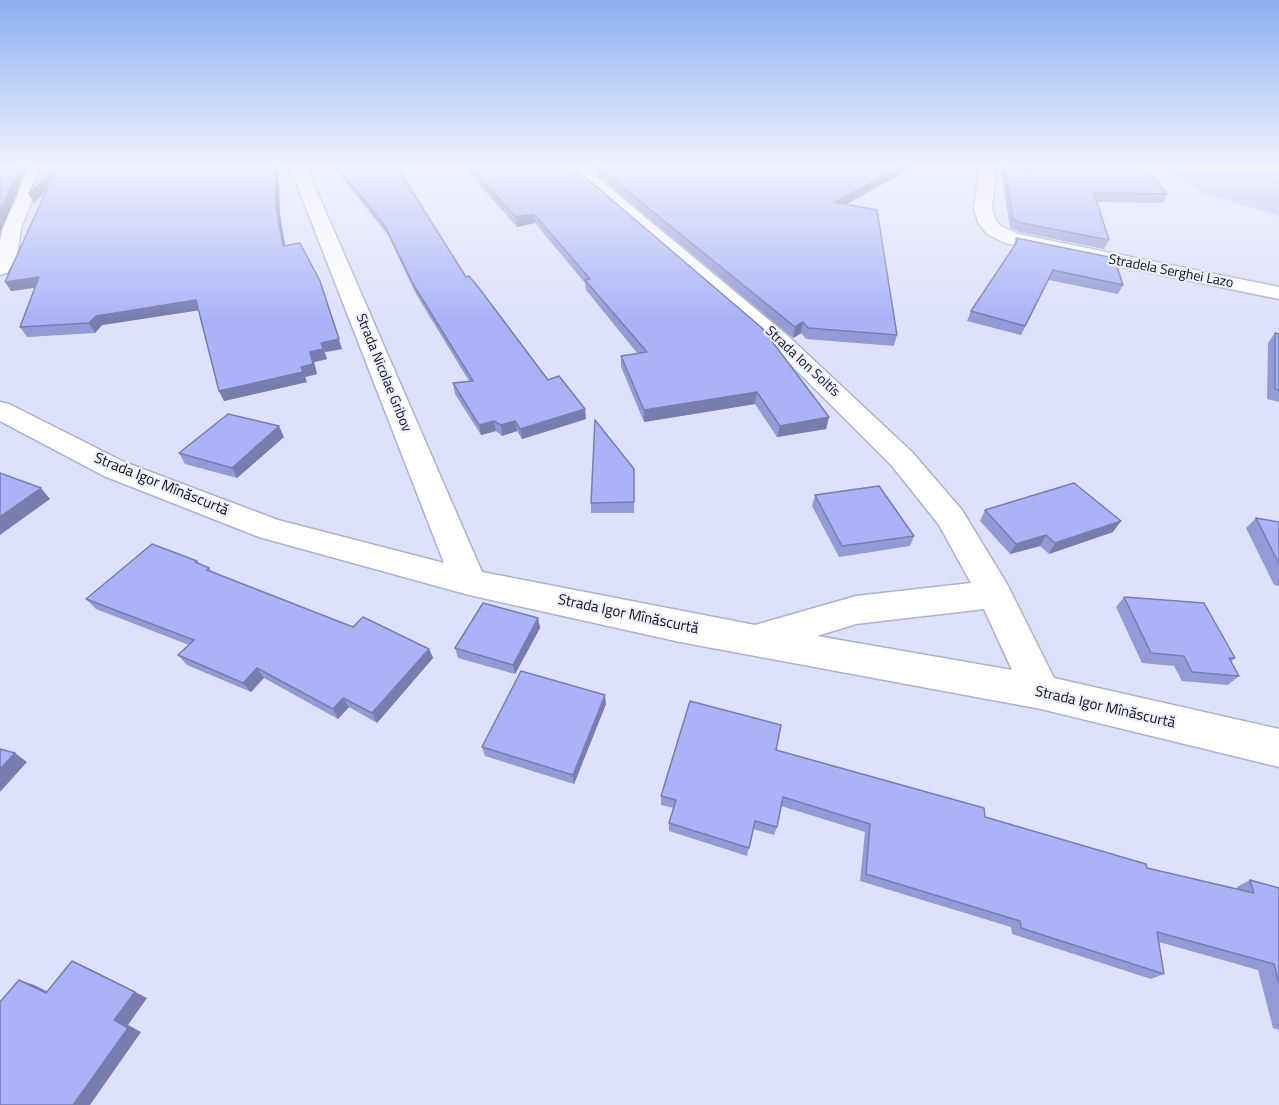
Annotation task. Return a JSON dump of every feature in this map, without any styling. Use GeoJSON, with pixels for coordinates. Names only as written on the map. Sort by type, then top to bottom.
{"type":"FeatureCollection","features":[{"type":"Feature","properties":{"kind":"street"},"geometry":{"type":"LineString","coordinates":[[0,269],[7,256],[12,228],[17,216]]}},
{"type":"Feature","properties":{"kind":"street","name":"Strada Nicolae Gribov"},"geometry":{"type":"LineString","coordinates":[[318,216],[470,582]]}},
{"type":"Feature","properties":{"kind":"street","name":"Strada Ion Soltîs"},"geometry":{"type":"LineString","coordinates":[[633,216],[779,340],[894,450],[951,518],[995,594],[1041,692]]}},
{"type":"Feature","properties":{"kind":"street","name":"Stradela Serghei Lazo"},"geometry":{"type":"LineString","coordinates":[[985,216],[994,230],[1012,239],[1279,293]]}},
{"type":"Feature","properties":{"kind":"street","name":"Strada Igor Mînăscurtă"},"geometry":{"type":"LineString","coordinates":[[0,410],[114,469],[270,529],[470,582],[680,627],[1041,692],[1279,747]]}},
{"type":"Feature","properties":{"kind":"street"},"geometry":{"type":"LineString","coordinates":[[754,640],[856,610],[995,594]]}},
{"type":"Feature","properties":{"kind":"building"},"geometry":{"type":"Polygon","coordinates":[[[35,216],[278,216],[283,246],[300,243],[320,281],[339,339],[321,343],[323,349],[310,352],[313,364],[301,367],[303,372],[219,391],[196,300],[96,316],[89,323],[20,327],[39,277],[5,282],[35,216]]]}},
{"type":"Feature","properties":{"kind":"building"},"geometry":{"type":"Polygon","coordinates":[[[377,216],[427,216],[466,277],[469,276],[479,288],[548,380],[559,376],[585,409],[520,429],[515,421],[501,425],[494,421],[479,425],[453,383],[473,381],[413,284],[385,226],[377,216]]]}},
{"type":"Feature","properties":{"kind":"building"},"geometry":{"type":"Polygon","coordinates":[[[535,216],[630,216],[762,328],[829,417],[780,426],[757,392],[644,410],[621,356],[647,352],[585,280],[590,279],[535,216]]]}},
{"type":"Feature","properties":{"kind":"building"},"geometry":{"type":"Polygon","coordinates":[[[658,216],[878,216],[897,335],[808,328],[803,322],[795,327],[658,216]]]}},
{"type":"Feature","properties":{"kind":"building"},"geometry":{"type":"Polygon","coordinates":[[[1012,216],[1101,216],[1109,240],[1022,223],[1013,219],[1012,216]]]}},
{"type":"Feature","properties":{"kind":"building"},"geometry":{"type":"Polygon","coordinates":[[[1016,238],[1114,258],[1123,285],[1053,270],[1025,326],[971,311],[1017,242],[1016,238]]]}},
{"type":"Feature","properties":{"kind":"building"},"geometry":{"type":"Polygon","coordinates":[[[1275,333],[1279,334],[1279,390],[1275,389],[1275,333]]]}},
{"type":"Feature","properties":{"kind":"building"},"geometry":{"type":"Polygon","coordinates":[[[228,414],[279,426],[232,468],[179,453],[228,414]]]}},
{"type":"Feature","properties":{"kind":"building"},"geometry":{"type":"Polygon","coordinates":[[[595,420],[634,469],[634,502],[591,503],[595,420]]]}},
{"type":"Feature","properties":{"kind":"building"},"geometry":{"type":"Polygon","coordinates":[[[0,473],[41,488],[0,517],[0,473]]]}},
{"type":"Feature","properties":{"kind":"building"},"geometry":{"type":"Polygon","coordinates":[[[1074,483],[1121,521],[1055,543],[1046,535],[1016,544],[985,510],[1074,483]]]}},
{"type":"Feature","properties":{"kind":"building"},"geometry":{"type":"Polygon","coordinates":[[[879,486],[914,536],[842,546],[815,495],[879,486]]]}},
{"type":"Feature","properties":{"kind":"building"},"geometry":{"type":"Polygon","coordinates":[[[1256,518],[1279,522],[1279,564],[1256,518]]]}},
{"type":"Feature","properties":{"kind":"building"},"geometry":{"type":"Polygon","coordinates":[[[152,544],[197,561],[195,562],[209,568],[207,570],[353,627],[363,617],[429,649],[372,713],[343,698],[333,709],[257,668],[243,683],[178,655],[194,640],[86,599],[152,544]]]}},
{"type":"Feature","properties":{"kind":"building"},"geometry":{"type":"Polygon","coordinates":[[[1124,597],[1204,603],[1235,658],[1229,658],[1239,676],[1192,672],[1184,656],[1151,653],[1124,597]]]}},
{"type":"Feature","properties":{"kind":"building"},"geometry":{"type":"Polygon","coordinates":[[[483,603],[538,618],[513,665],[455,648],[483,603]]]}},
{"type":"Feature","properties":{"kind":"building"},"geometry":{"type":"Polygon","coordinates":[[[521,671],[605,695],[573,775],[482,747],[521,671]]]}},
{"type":"Feature","properties":{"kind":"building"},"geometry":{"type":"Polygon","coordinates":[[[690,701],[781,725],[776,750],[984,808],[985,817],[1146,864],[1147,868],[1254,893],[1250,880],[1279,888],[1279,983],[1274,964],[1157,932],[1164,974],[1021,928],[1020,921],[866,874],[870,824],[783,797],[777,827],[755,821],[749,848],[669,823],[676,800],[661,796],[690,701]]]}},
{"type":"Feature","properties":{"kind":"building"},"geometry":{"type":"Polygon","coordinates":[[[0,749],[15,753],[0,769],[0,749]]]}},
{"type":"Feature","properties":{"kind":"building"},"geometry":{"type":"Polygon","coordinates":[[[72,961],[135,992],[114,1020],[128,1028],[73,1105],[0,1105],[0,1002],[19,980],[46,993],[72,961]]]}}]}
